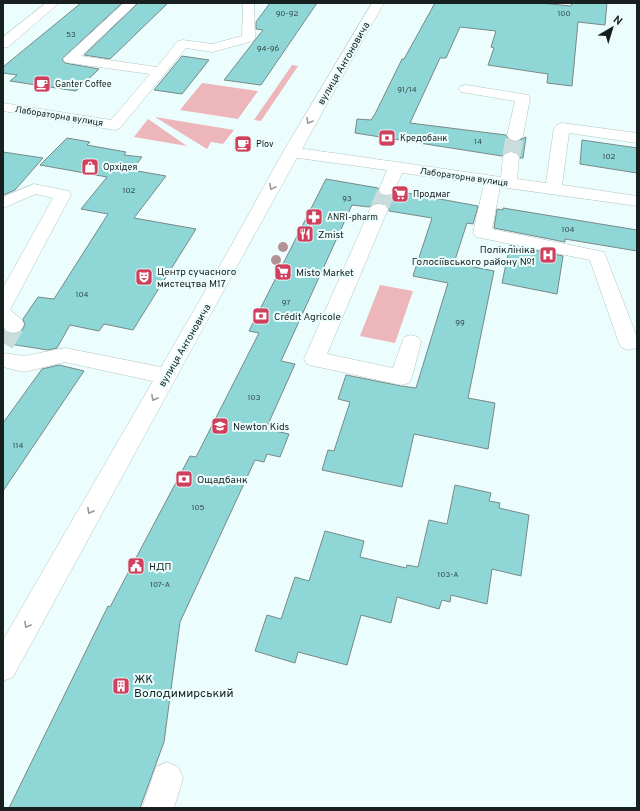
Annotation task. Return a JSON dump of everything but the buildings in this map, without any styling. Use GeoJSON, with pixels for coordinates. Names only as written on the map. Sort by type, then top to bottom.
{"type":"FeatureCollection","features":[{"type":"Feature","properties":{"kind":"main road"},"geometry":{"type":"LineString","coordinates":[[3,44],[53,3]]}},
{"type":"Feature","properties":{"kind":"main road"},"geometry":{"type":"LineString","coordinates":[[132,3],[70,58],[159,71],[183,44],[212,48],[248,38],[248,4]]}},
{"type":"Feature","properties":{"kind":"main road","name":"вулиця Антоновича"},"geometry":{"type":"LineString","coordinates":[[3,667],[239,248],[290,152],[378,3]]}},
{"type":"Feature","properties":{"kind":"main road","name":"Лабораторна вулиця"},"geometry":{"type":"LineString","coordinates":[[3,107],[115,125],[159,71]]}},
{"type":"Feature","properties":{"kind":"main road"},"geometry":{"type":"LineString","coordinates":[[466,89],[523,98],[515,136]]}},
{"type":"Feature","properties":{"kind":"main road"},"geometry":{"type":"LineString","coordinates":[[553,189],[562,128],[637,138]]}},
{"type":"Feature","properties":{"kind":"main road","name":"Лабораторна вулиця"},"geometry":{"type":"LineString","coordinates":[[290,152],[637,201]]}},
{"type":"Feature","properties":{"kind":"main road"},"geometry":{"type":"LineString","coordinates":[[511,157],[500,182],[482,234],[598,256],[629,343]]}},
{"type":"Feature","properties":{"kind":"main road"},"geometry":{"type":"LineString","coordinates":[[387,190],[396,167]]}},
{"type":"Feature","properties":{"kind":"main road"},"geometry":{"type":"LineString","coordinates":[[3,203],[34,190],[63,195],[3,306]]}},
{"type":"Feature","properties":{"kind":"main road"},"geometry":{"type":"LineString","coordinates":[[378,209],[314,359],[400,377],[411,342]]}},
{"type":"Feature","properties":{"kind":"main road"},"geometry":{"type":"LineString","coordinates":[[3,360],[24,364],[65,355],[166,376]]}},
{"type":"Feature","properties":{"kind":"main road"},"geometry":{"type":"LineString","coordinates":[[158,808],[167,778]]}},
{"type":"Feature","properties":{"kind":"shaded area"},"geometry":{"type":"Polygon","coordinates":[[[292,65],[298,66],[261,121],[254,120],[292,65]]]}},
{"type":"Feature","properties":{"kind":"shaded area"},"geometry":{"type":"Polygon","coordinates":[[[202,83],[258,91],[238,119],[180,110],[202,83]]]}},
{"type":"Feature","properties":{"kind":"shaded area"},"geometry":{"type":"Polygon","coordinates":[[[155,117],[234,130],[223,144],[211,142],[207,149],[155,117]]]}},
{"type":"Feature","properties":{"kind":"shaded area"},"geometry":{"type":"Polygon","coordinates":[[[148,119],[187,146],[134,137],[148,119]]]}},
{"type":"Feature","properties":{"kind":"shaded area"},"geometry":{"type":"Polygon","coordinates":[[[380,285],[413,291],[395,343],[360,336],[380,285]]]}},
{"type":"Feature","properties":{"kind":"tunnel"},"geometry":{"type":"LineString","coordinates":[[511,157],[515,136]]}},
{"type":"Feature","properties":{"kind":"tunnel"},"geometry":{"type":"LineString","coordinates":[[379,209],[387,190]]}},
{"type":"Feature","properties":{"kind":"tunnel"},"geometry":{"type":"LineString","coordinates":[[3,343],[13,326]]}},
{"type":"Feature","properties":{"kind":"place","name":"Ganter Coffee"},"geometry":{"type":"Point","coordinates":[42,84]}},
{"type":"Feature","properties":{"kind":"place","name":"Кредобанк"},"geometry":{"type":"Point","coordinates":[387,138]}},
{"type":"Feature","properties":{"kind":"place","name":"Plov"},"geometry":{"type":"Point","coordinates":[243,144]}},
{"type":"Feature","properties":{"kind":"place","name":"Орхідея"},"geometry":{"type":"Point","coordinates":[90,167]}},
{"type":"Feature","properties":{"kind":"place","name":"Продмаг"},"geometry":{"type":"Point","coordinates":[400,194]}},
{"type":"Feature","properties":{"kind":"place","name":"ANRI-pharm"},"geometry":{"type":"Point","coordinates":[314,217]}},
{"type":"Feature","properties":{"kind":"place","name":"Zmist"},"geometry":{"type":"Point","coordinates":[305,234]}},
{"type":"Feature","properties":{"kind":"place","name":"Поліклініка Голосіївського району №1"},"geometry":{"type":"Point","coordinates":[548,255]}},
{"type":"Feature","properties":{"kind":"place","name":"Misto Market"},"geometry":{"type":"Point","coordinates":[283,272]}},
{"type":"Feature","properties":{"kind":"place","name":"Центр сучасного мистецтва M17"},"geometry":{"type":"Point","coordinates":[144,277]}},
{"type":"Feature","properties":{"kind":"place","name":"Crédit Agricole"},"geometry":{"type":"Point","coordinates":[261,316]}},
{"type":"Feature","properties":{"kind":"place","name":"Newton Kids"},"geometry":{"type":"Point","coordinates":[220,426]}},
{"type":"Feature","properties":{"kind":"place","name":"Ощадбанк"},"geometry":{"type":"Point","coordinates":[184,479]}},
{"type":"Feature","properties":{"kind":"place","name":"НДП"},"geometry":{"type":"Point","coordinates":[136,566]}},
{"type":"Feature","properties":{"kind":"place","name":"ЖК Володимирський"},"geometry":{"type":"Point","coordinates":[121,686]}}]}
